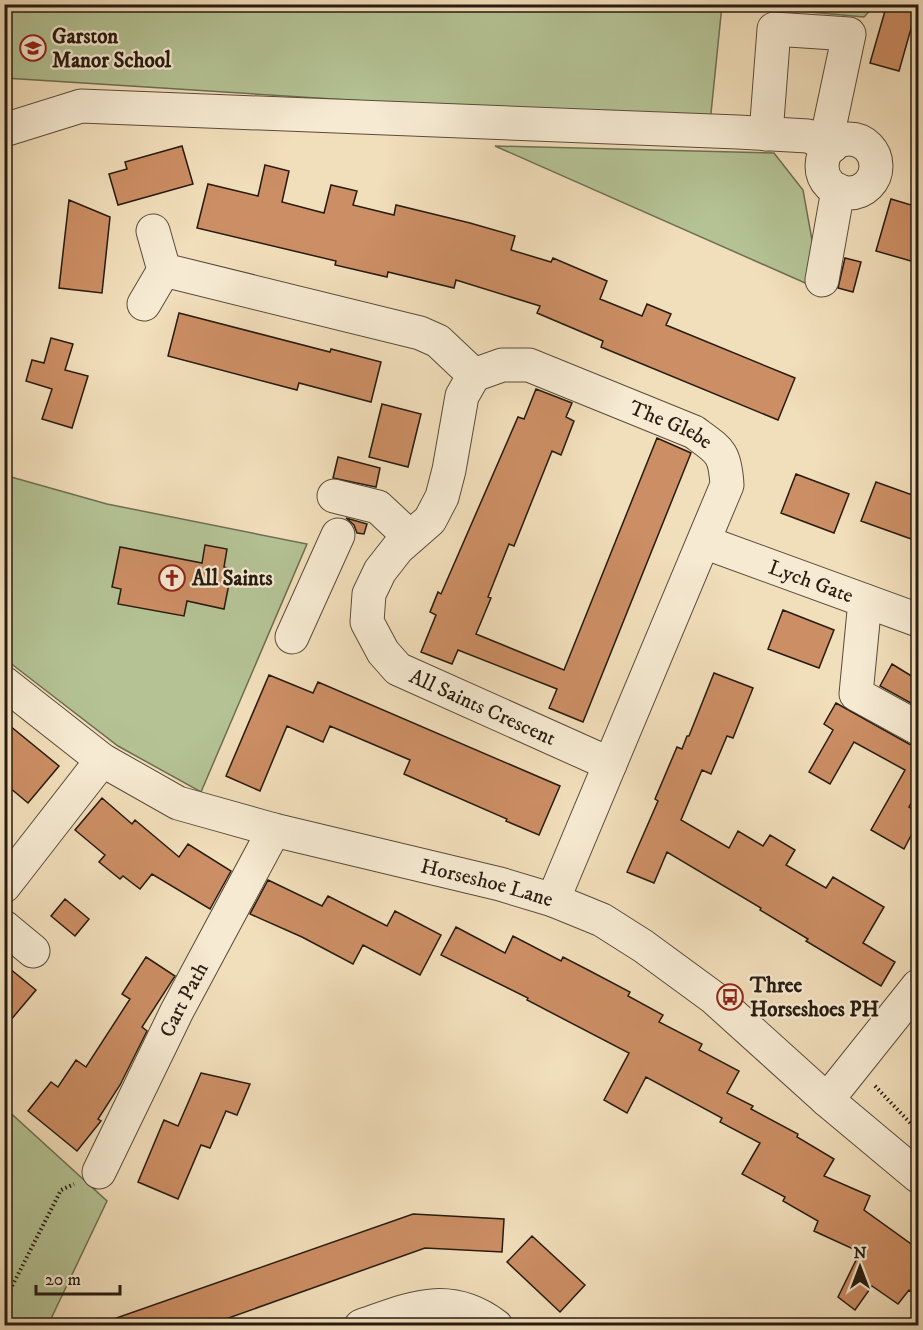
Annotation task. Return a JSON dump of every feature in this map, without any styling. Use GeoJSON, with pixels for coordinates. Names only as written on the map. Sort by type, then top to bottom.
{"type":"FeatureCollection","features":[{"type":"Feature","properties":{"kind":"street"},"geometry":{"type":"LineString","coordinates":[[766,134],[774,29],[849,34],[829,128],[832,146]]}},
{"type":"Feature","properties":{"kind":"street"},"geometry":{"type":"LineString","coordinates":[[4,130],[81,106],[808,136],[832,146]]}},
{"type":"Feature","properties":{"kind":"street"},"geometry":{"type":"LineString","coordinates":[[844,140],[861,142],[869,148],[876,164],[871,182],[864,188],[847,193],[831,186],[823,172],[825,155],[832,146],[844,140]]}},
{"type":"Feature","properties":{"kind":"street"},"geometry":{"type":"LineString","coordinates":[[822,280],[838,190]]}},
{"type":"Feature","properties":{"kind":"street"},"geometry":{"type":"LineString","coordinates":[[144,304],[164,270],[153,231]]}},
{"type":"Feature","properties":{"kind":"street"},"geometry":{"type":"LineString","coordinates":[[164,270],[420,333],[438,341],[474,375]]}},
{"type":"Feature","properties":{"kind":"street","name":"The Glebe"},"geometry":{"type":"LineString","coordinates":[[474,375],[502,365],[529,365],[694,432],[713,446],[725,461],[727,485],[553,900]]}},
{"type":"Feature","properties":{"kind":"street","name":"All Saints Crescent"},"geometry":{"type":"LineString","coordinates":[[474,375],[462,396],[442,497],[430,520],[410,537],[380,570],[369,594],[367,622],[383,652],[398,669],[610,764]]}},
{"type":"Feature","properties":{"kind":"street"},"geometry":{"type":"LineString","coordinates":[[334,496],[378,507],[410,537]]}},
{"type":"Feature","properties":{"kind":"street"},"geometry":{"type":"LineString","coordinates":[[292,637],[338,535]]}},
{"type":"Feature","properties":{"kind":"street","name":"Lych Gate"},"geometry":{"type":"LineString","coordinates":[[704,542],[918,620]]}},
{"type":"Feature","properties":{"kind":"street"},"geometry":{"type":"LineString","coordinates":[[318,582],[368,602]]}},
{"type":"Feature","properties":{"kind":"street"},"geometry":{"type":"LineString","coordinates":[[865,601],[856,694],[918,728]]}},
{"type":"Feature","properties":{"kind":"street","name":"Horseshoe Lane"},"geometry":{"type":"LineString","coordinates":[[4,683],[102,760],[178,803],[274,830],[500,884],[553,900],[602,920],[643,945],[714,998],[827,1100],[918,1176]]}},
{"type":"Feature","properties":{"kind":"street"},"geometry":{"type":"LineString","coordinates":[[4,886],[102,760]]}},
{"type":"Feature","properties":{"kind":"street","name":"Cart Path"},"geometry":{"type":"LineString","coordinates":[[99,1172],[177,1011],[274,830]]}},
{"type":"Feature","properties":{"kind":"street"},"geometry":{"type":"LineString","coordinates":[[4,927],[33,951]]}},
{"type":"Feature","properties":{"kind":"street"},"geometry":{"type":"LineString","coordinates":[[827,1100],[918,986]]}},
{"type":"Feature","properties":{"kind":"street"},"geometry":{"type":"LineString","coordinates":[[360,1326],[415,1307],[449,1305],[482,1315],[496,1326]]}},
{"type":"Feature","properties":{"kind":"path"},"geometry":{"type":"LineString","coordinates":[[869,1080],[918,1131]]}},
{"type":"Feature","properties":{"kind":"path"},"geometry":{"type":"LineString","coordinates":[[4,1302],[61,1190],[99,1172]]}},
{"type":"Feature","properties":{"kind":"green space"},"geometry":{"type":"Polygon","coordinates":[[[4,5],[722,5],[710,123],[5,78],[4,5]]]}},
{"type":"Feature","properties":{"kind":"green space"},"geometry":{"type":"Polygon","coordinates":[[[730,5],[875,5],[864,17],[730,5]]]}},
{"type":"Feature","properties":{"kind":"green space"},"geometry":{"type":"Polygon","coordinates":[[[495,146],[774,153],[803,190],[821,290],[495,146]]]}},
{"type":"Feature","properties":{"kind":"green space"},"geometry":{"type":"Polygon","coordinates":[[[4,475],[107,504],[307,544],[201,792],[118,746],[5,659],[4,475]]]}},
{"type":"Feature","properties":{"kind":"green space"},"geometry":{"type":"Polygon","coordinates":[[[4,1107],[107,1201],[48,1325],[5,1325],[4,1107]]]}},
{"type":"Feature","properties":{"kind":"building"},"geometry":{"type":"Polygon","coordinates":[[[887,4],[918,4],[899,71],[870,63],[887,4]]]}},
{"type":"Feature","properties":{"kind":"building"},"geometry":{"type":"Polygon","coordinates":[[[182,146],[193,184],[118,205],[109,174],[127,169],[125,162],[182,146]]]}},
{"type":"Feature","properties":{"kind":"building"},"geometry":{"type":"Polygon","coordinates":[[[265,165],[289,171],[282,202],[324,213],[331,185],[357,191],[353,205],[394,215],[396,205],[515,236],[511,250],[551,262],[553,258],[607,281],[600,299],[642,316],[647,304],[671,314],[666,325],[795,378],[778,420],[601,347],[603,341],[537,313],[540,306],[456,280],[454,288],[388,272],[387,277],[335,265],[336,261],[197,228],[208,184],[258,196],[265,165]]]}},
{"type":"Feature","properties":{"kind":"building"},"geometry":{"type":"Polygon","coordinates":[[[891,199],[918,207],[918,263],[876,251],[891,199]]]}},
{"type":"Feature","properties":{"kind":"building"},"geometry":{"type":"Polygon","coordinates":[[[69,200],[110,217],[102,293],[59,288],[69,200]]]}},
{"type":"Feature","properties":{"kind":"building"},"geometry":{"type":"Polygon","coordinates":[[[845,258],[861,262],[853,292],[838,288],[845,258]]]}},
{"type":"Feature","properties":{"kind":"building"},"geometry":{"type":"Polygon","coordinates":[[[179,313],[330,352],[331,349],[381,362],[371,402],[299,383],[297,390],[168,356],[179,313]]]}},
{"type":"Feature","properties":{"kind":"building"},"geometry":{"type":"Polygon","coordinates":[[[51,338],[73,344],[65,370],[88,376],[72,428],[42,419],[52,389],[26,381],[32,360],[44,363],[51,338]]]}},
{"type":"Feature","properties":{"kind":"building"},"geometry":{"type":"Polygon","coordinates":[[[536,389],[572,403],[566,417],[574,421],[561,455],[552,451],[514,546],[509,544],[476,634],[564,670],[657,438],[691,453],[583,722],[549,708],[557,689],[458,650],[452,664],[421,652],[436,615],[430,612],[438,592],[441,594],[518,417],[524,419],[536,389]]]}},
{"type":"Feature","properties":{"kind":"building"},"geometry":{"type":"Polygon","coordinates":[[[382,404],[421,414],[408,467],[369,457],[382,404]]]}},
{"type":"Feature","properties":{"kind":"building"},"geometry":{"type":"Polygon","coordinates":[[[338,457],[380,468],[376,487],[333,478],[338,457]]]}},
{"type":"Feature","properties":{"kind":"building"},"geometry":{"type":"Polygon","coordinates":[[[796,474],[849,494],[834,533],[781,513],[796,474]]]}},
{"type":"Feature","properties":{"kind":"building"},"geometry":{"type":"Polygon","coordinates":[[[876,482],[918,497],[918,529],[914,540],[861,521],[876,482]]]}},
{"type":"Feature","properties":{"kind":"building"},"geometry":{"type":"Polygon","coordinates":[[[346,518],[367,524],[364,534],[357,533],[354,525],[346,518]]]}},
{"type":"Feature","properties":{"kind":"building","name":"All Saints"},"geometry":{"type":"Polygon","coordinates":[[[205,545],[227,549],[224,567],[232,569],[224,609],[187,601],[184,616],[118,604],[121,589],[112,587],[120,547],[202,563],[205,545]]]}},
{"type":"Feature","properties":{"kind":"building"},"geometry":{"type":"Polygon","coordinates":[[[783,610],[834,630],[819,668],[768,649],[783,610]]]}},
{"type":"Feature","properties":{"kind":"building"},"geometry":{"type":"Polygon","coordinates":[[[892,664],[918,680],[918,707],[880,686],[892,664]]]}},
{"type":"Feature","properties":{"kind":"building"},"geometry":{"type":"Polygon","coordinates":[[[714,673],[753,688],[733,738],[727,736],[711,774],[702,770],[681,820],[729,848],[738,831],[763,846],[770,835],[795,850],[786,865],[826,888],[833,877],[884,907],[863,943],[895,962],[881,986],[806,941],[808,939],[760,910],[761,908],[667,852],[654,883],[627,872],[658,801],[655,799],[677,747],[682,749],[689,736],[714,673]]]}},
{"type":"Feature","properties":{"kind":"building"},"geometry":{"type":"Polygon","coordinates":[[[269,675],[313,693],[318,682],[560,786],[539,835],[404,774],[410,760],[330,726],[323,742],[287,726],[260,791],[226,776],[269,675]]]}},
{"type":"Feature","properties":{"kind":"building"},"geometry":{"type":"Polygon","coordinates":[[[836,703],[918,747],[918,791],[909,807],[918,813],[918,822],[904,849],[871,830],[905,770],[854,742],[830,784],[809,772],[833,730],[824,724],[836,703]]]}},
{"type":"Feature","properties":{"kind":"building"},"geometry":{"type":"Polygon","coordinates":[[[4,721],[59,766],[28,803],[4,783],[4,721]]]}},
{"type":"Feature","properties":{"kind":"building"},"geometry":{"type":"Polygon","coordinates":[[[102,798],[132,824],[135,820],[179,857],[188,844],[231,871],[210,909],[152,874],[140,889],[123,876],[120,879],[99,862],[105,855],[75,830],[102,798]]]}},
{"type":"Feature","properties":{"kind":"building"},"geometry":{"type":"Polygon","coordinates":[[[268,880],[322,906],[328,896],[387,926],[395,911],[441,935],[420,975],[363,945],[353,964],[302,937],[250,914],[268,880]]]}},
{"type":"Feature","properties":{"kind":"building"},"geometry":{"type":"Polygon","coordinates":[[[65,899],[89,919],[75,936],[51,916],[65,899]]]}},
{"type":"Feature","properties":{"kind":"building"},"geometry":{"type":"Polygon","coordinates":[[[456,927],[505,953],[513,936],[561,961],[563,957],[630,992],[628,996],[663,1015],[659,1022],[702,1044],[699,1050],[739,1071],[727,1093],[753,1106],[751,1109],[798,1134],[797,1137],[834,1159],[824,1176],[870,1196],[864,1210],[918,1249],[918,1297],[909,1290],[898,1304],[872,1286],[855,1310],[838,1297],[860,1252],[814,1231],[818,1221],[783,1201],[785,1197],[742,1174],[760,1143],[720,1122],[722,1118],[646,1077],[627,1113],[604,1100],[629,1053],[527,1000],[528,998],[441,955],[456,927]]]}},
{"type":"Feature","properties":{"kind":"building"},"geometry":{"type":"Polygon","coordinates":[[[146,957],[175,976],[142,1027],[147,1031],[120,1085],[98,1119],[101,1121],[77,1151],[28,1111],[51,1082],[58,1087],[76,1060],[86,1067],[130,999],[122,994],[146,957]]]}},
{"type":"Feature","properties":{"kind":"building"},"geometry":{"type":"Polygon","coordinates":[[[4,964],[36,990],[4,1028],[4,964]]]}},
{"type":"Feature","properties":{"kind":"building"},"geometry":{"type":"Polygon","coordinates":[[[201,1073],[250,1084],[237,1115],[226,1111],[210,1148],[201,1145],[178,1199],[138,1182],[164,1120],[178,1126],[201,1073]]]}},
{"type":"Feature","properties":{"kind":"building"},"geometry":{"type":"Polygon","coordinates":[[[413,1214],[504,1219],[502,1252],[425,1248],[206,1326],[106,1326],[105,1322],[413,1214]]]}},
{"type":"Feature","properties":{"kind":"building"},"geometry":{"type":"Polygon","coordinates":[[[532,1236],[585,1285],[560,1312],[507,1262],[532,1236]]]}},
{"type":"Feature","properties":{"kind":"place","name":"Garston Manor School"},"geometry":{"type":"Point","coordinates":[33,48]}},
{"type":"Feature","properties":{"kind":"place","name":"All Saints"},"geometry":{"type":"Point","coordinates":[172,578]}},
{"type":"Feature","properties":{"kind":"place","name":"Three Horseshoes PH"},"geometry":{"type":"Point","coordinates":[730,997]}}]}
